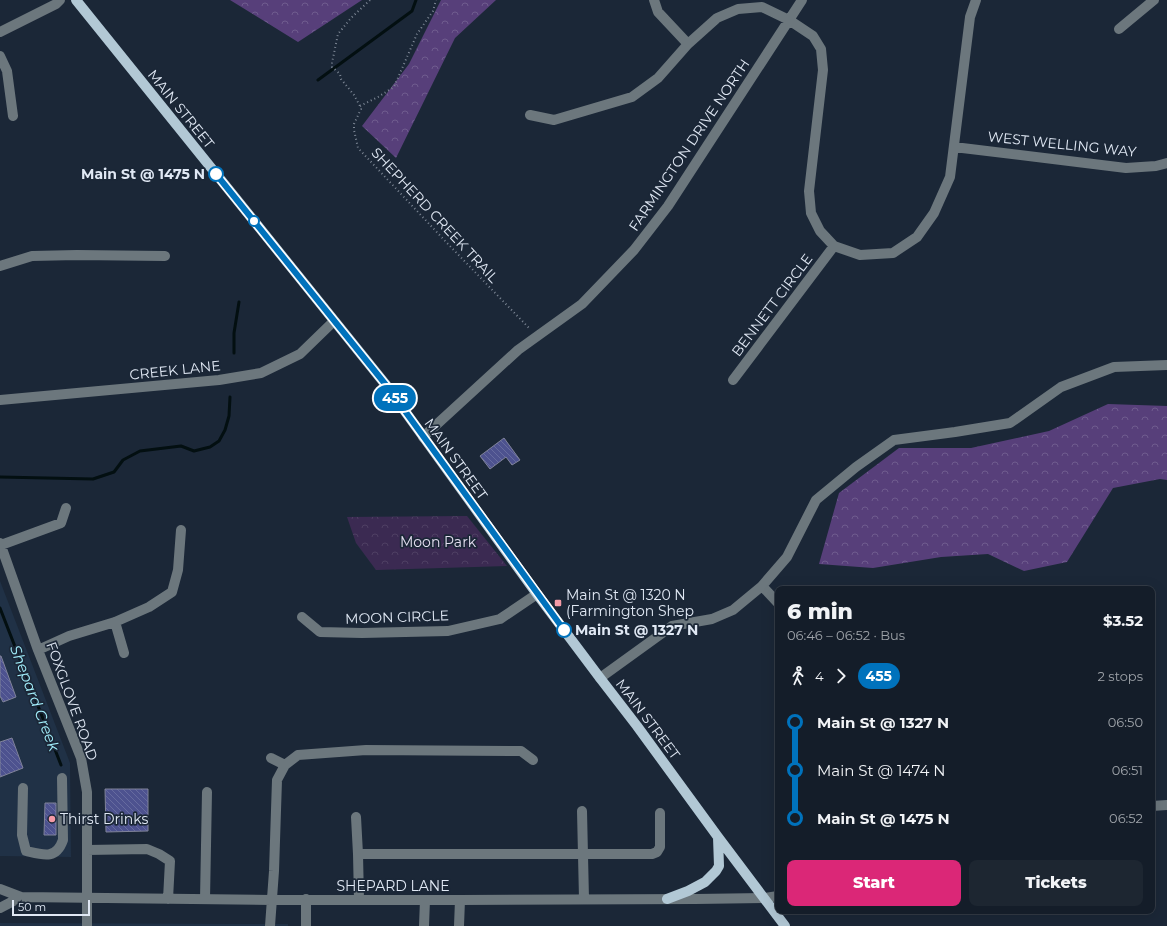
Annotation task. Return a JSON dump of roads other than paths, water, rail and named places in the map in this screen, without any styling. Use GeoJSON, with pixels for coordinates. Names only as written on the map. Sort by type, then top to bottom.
{"type":"FeatureCollection","features":[{"type":"Feature","properties":{"kind":"main road","name":"MAIN STREET"},"geometry":{"type":"LineString","coordinates":[[76,0],[386,385],[537,594],[775,912]]}},
{"type":"Feature","properties":{"kind":"main road"},"geometry":{"type":"LineString","coordinates":[[667,899],[688,891],[705,882],[716,871],[719,866],[718,837]]}},
{"type":"Feature","properties":{"kind":"main road","name":"MAIN STREET"},"geometry":{"type":"LineString","coordinates":[[776,914],[785,926]]}},
{"type":"Feature","properties":{"kind":"street"},"geometry":{"type":"LineString","coordinates":[[0,32],[56,4],[60,0]]}},
{"type":"Feature","properties":{"kind":"street"},"geometry":{"type":"LineString","coordinates":[[654,0],[658,12],[688,44]]}},
{"type":"Feature","properties":{"kind":"street","name":"FARMINGTON DRIVE NORTH"},"geometry":{"type":"LineString","coordinates":[[423,437],[518,350],[582,304],[634,250],[668,206],[802,0]]}},
{"type":"Feature","properties":{"kind":"street"},"geometry":{"type":"LineString","coordinates":[[530,115],[554,120],[632,97],[658,78],[688,44],[717,18],[738,9],[762,7],[789,20],[813,36],[821,49],[823,70],[809,191],[811,213],[820,231],[834,246],[860,255],[894,253],[917,238],[934,213],[950,177],[970,17],[976,0]]}},
{"type":"Feature","properties":{"kind":"street"},"geometry":{"type":"LineString","coordinates":[[1119,28],[1154,0]]}},
{"type":"Feature","properties":{"kind":"street"},"geometry":{"type":"LineString","coordinates":[[0,56],[6,71],[13,116]]}},
{"type":"Feature","properties":{"kind":"street","name":"WEST WELLING WAY"},"geometry":{"type":"LineString","coordinates":[[954,147],[1126,168],[1156,166],[1167,163]]}},
{"type":"Feature","properties":{"kind":"street","name":"BENNETT CIRCLE"},"geometry":{"type":"LineString","coordinates":[[733,380],[834,246]]}},
{"type":"Feature","properties":{"kind":"street"},"geometry":{"type":"LineString","coordinates":[[0,266],[32,256],[165,256]]}},
{"type":"Feature","properties":{"kind":"street","name":"CREEK LANE"},"geometry":{"type":"LineString","coordinates":[[0,400],[219,380],[261,373],[300,354],[334,321]]}},
{"type":"Feature","properties":{"kind":"street"},"geometry":{"type":"LineString","coordinates":[[600,678],[672,626],[712,619],[733,610],[762,586],[787,557],[816,500],[894,440],[1010,423],[1061,387],[1114,367],[1167,365]]}},
{"type":"Feature","properties":{"kind":"street"},"geometry":{"type":"LineString","coordinates":[[0,544],[61,523],[66,508]]}},
{"type":"Feature","properties":{"kind":"street"},"geometry":{"type":"LineString","coordinates":[[38,650],[70,636],[115,622],[149,607],[172,592],[178,570],[181,530]]}},
{"type":"Feature","properties":{"kind":"street","name":"FOXGLOVE ROAD"},"geometry":{"type":"LineString","coordinates":[[0,544],[38,650],[81,758],[86,792],[87,926]]}},
{"type":"Feature","properties":{"kind":"street"},"geometry":{"type":"LineString","coordinates":[[762,586],[775,600]]}},
{"type":"Feature","properties":{"kind":"street","name":"MOON CIRCLE"},"geometry":{"type":"LineString","coordinates":[[302,617],[320,632],[362,633],[448,631],[500,619],[537,594]]}},
{"type":"Feature","properties":{"kind":"street"},"geometry":{"type":"LineString","coordinates":[[115,622],[124,653]]}},
{"type":"Feature","properties":{"kind":"street"},"geometry":{"type":"LineString","coordinates":[[270,926],[277,780],[285,765],[298,755],[366,750],[521,751],[534,760]]}},
{"type":"Feature","properties":{"kind":"street"},"geometry":{"type":"LineString","coordinates":[[271,758],[285,765]]}},
{"type":"Feature","properties":{"kind":"street"},"geometry":{"type":"LineString","coordinates":[[23,788],[22,835],[26,851],[40,855],[52,854],[60,848],[63,840],[62,778]]}},
{"type":"Feature","properties":{"kind":"street"},"geometry":{"type":"LineString","coordinates":[[205,899],[206,792]]}},
{"type":"Feature","properties":{"kind":"street"},"geometry":{"type":"LineString","coordinates":[[1155,806],[1167,805]]}},
{"type":"Feature","properties":{"kind":"street"},"geometry":{"type":"LineString","coordinates":[[582,811],[584,899]]}},
{"type":"Feature","properties":{"kind":"street"},"geometry":{"type":"LineString","coordinates":[[358,854],[652,854],[657,852],[660,847],[660,813]]}},
{"type":"Feature","properties":{"kind":"street"},"geometry":{"type":"LineString","coordinates":[[356,817],[359,900]]}},
{"type":"Feature","properties":{"kind":"street"},"geometry":{"type":"LineString","coordinates":[[87,850],[147,849],[159,854],[170,861],[168,899]]}},
{"type":"Feature","properties":{"kind":"street","name":"SHEPARD LANE"},"geometry":{"type":"LineString","coordinates":[[0,889],[21,897],[168,899],[460,900],[765,898],[775,896]]}},
{"type":"Feature","properties":{"kind":"street","name":"SHEPARD LANE"},"geometry":{"type":"LineString","coordinates":[[0,908],[21,897]]}},
{"type":"Feature","properties":{"kind":"street"},"geometry":{"type":"LineString","coordinates":[[306,899],[306,926]]}},
{"type":"Feature","properties":{"kind":"street"},"geometry":{"type":"LineString","coordinates":[[424,926],[425,900]]}},
{"type":"Feature","properties":{"kind":"street"},"geometry":{"type":"LineString","coordinates":[[459,926],[460,900]]}},
{"type":"Feature","properties":{"kind":"waterway","name":"Shepard Creek"},"geometry":{"type":"LineString","coordinates":[[318,80],[412,11],[416,0]]}},
{"type":"Feature","properties":{"kind":"waterway","name":"Shepard Creek"},"geometry":{"type":"LineString","coordinates":[[234,353],[234,333],[239,302]]}},
{"type":"Feature","properties":{"kind":"waterway","name":"Shepard Creek"},"geometry":{"type":"LineString","coordinates":[[0,477],[93,479],[114,472],[123,460],[140,451],[181,446],[194,451],[210,447],[219,441],[225,430],[229,416],[230,397]]}},
{"type":"Feature","properties":{"kind":"waterway","name":"Shepard Creek"},"geometry":{"type":"LineString","coordinates":[[0,608],[61,765]]}},
{"type":"Feature","properties":{"kind":"place","name":"Main St @ 1475 N"},"geometry":{"type":"Point","coordinates":[216,174]}},
{"type":"Feature","properties":{"kind":"place","name":"Main St @ 1320 N (Farmington Shep"},"geometry":{"type":"Point","coordinates":[558,603]}},
{"type":"Feature","properties":{"kind":"place","name":"Main St @ 1327 N"},"geometry":{"type":"Point","coordinates":[564,630]}},
{"type":"Feature","properties":{"kind":"place","name":"Thirst Drinks"},"geometry":{"type":"Point","coordinates":[52,819]}},
{"type":"Feature","properties":{"kind":"park label","name":"Moon Park"},"geometry":{"type":"Point","coordinates":[438,542]}}]}
